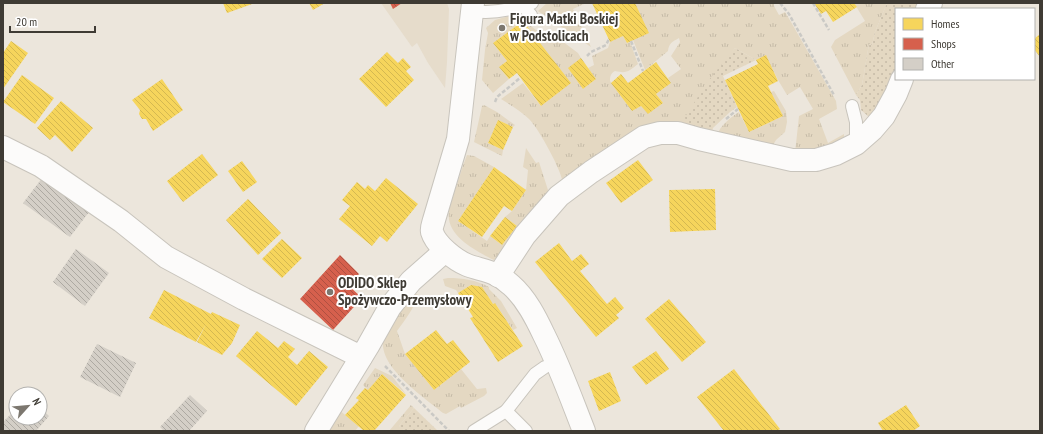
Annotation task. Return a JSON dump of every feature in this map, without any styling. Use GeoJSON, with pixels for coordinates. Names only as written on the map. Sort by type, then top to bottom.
{"type":"FeatureCollection","features":[{"type":"Feature","properties":{"kind":"street"},"geometry":{"type":"LineString","coordinates":[[473,7],[458,139],[432,227],[432,233],[445,251],[456,259],[498,276],[512,287],[535,316],[558,362],[584,431]]}},
{"type":"Feature","properties":{"kind":"street"},"geometry":{"type":"LineString","coordinates":[[498,276],[525,235],[559,196],[591,172],[644,137],[660,133],[678,133],[792,160],[816,160],[836,154],[856,144],[872,130],[884,116],[902,80]]}},
{"type":"Feature","properties":{"kind":"street"},"geometry":{"type":"LineString","coordinates":[[3,147],[41,166],[121,221],[166,257],[244,299],[371,359]]}},
{"type":"Feature","properties":{"kind":"street"},"geometry":{"type":"LineString","coordinates":[[316,431],[371,359],[390,307],[411,281],[445,251]]}},
{"type":"Feature","properties":{"kind":"lane"},"geometry":{"type":"LineString","coordinates":[[473,7],[485,13],[494,13],[527,5],[531,16]]}},
{"type":"Feature","properties":{"kind":"lane"},"geometry":{"type":"LineString","coordinates":[[852,106],[856,122],[856,144]]}},
{"type":"Feature","properties":{"kind":"lane"},"geometry":{"type":"LineString","coordinates":[[474,431],[506,411],[535,374],[545,367],[558,362]]}},
{"type":"Feature","properties":{"kind":"lane"},"geometry":{"type":"LineString","coordinates":[[506,411],[526,431]]}},
{"type":"Feature","properties":{"kind":"path"},"geometry":{"type":"LineString","coordinates":[[780,3],[789,14],[837,100]]}},
{"type":"Feature","properties":{"kind":"path"},"geometry":{"type":"LineString","coordinates":[[813,3],[829,30]]}},
{"type":"Feature","properties":{"kind":"path"},"geometry":{"type":"LineString","coordinates":[[587,56],[591,52],[606,45],[609,39]]}},
{"type":"Feature","properties":{"kind":"path"},"geometry":{"type":"LineString","coordinates":[[631,41],[643,72]]}},
{"type":"Feature","properties":{"kind":"path"},"geometry":{"type":"LineString","coordinates":[[494,102],[497,96],[520,78]]}},
{"type":"Feature","properties":{"kind":"path"},"geometry":{"type":"LineString","coordinates":[[371,359],[449,431]]}},
{"type":"Feature","properties":{"kind":"shaded area"},"geometry":{"type":"Polygon","coordinates":[[[381,3],[447,3],[449,9],[445,88],[428,63],[417,43],[412,47],[381,3]]]}},
{"type":"Feature","properties":{"kind":"green space"},"geometry":{"type":"Polygon","coordinates":[[[547,3],[586,3],[573,9],[591,47],[538,11],[547,3]]]}},
{"type":"Feature","properties":{"kind":"green space"},"geometry":{"type":"Polygon","coordinates":[[[635,3],[774,3],[779,15],[785,12],[836,101],[837,109],[819,119],[828,143],[844,134],[844,141],[830,148],[795,153],[799,116],[813,109],[800,87],[787,95],[766,56],[756,60],[735,48],[684,127],[563,184],[554,160],[533,124],[523,113],[501,99],[523,83],[541,106],[570,83],[523,21],[493,43],[507,61],[499,67],[509,79],[493,93],[482,80],[488,33],[486,28],[495,20],[513,15],[518,16],[536,30],[552,35],[562,41],[578,53],[581,58],[583,89],[596,79],[588,68],[594,65],[592,56],[608,48],[610,42],[623,36],[627,43],[630,42],[638,64],[628,71],[615,71],[611,75],[610,81],[632,111],[641,106],[648,114],[663,103],[656,94],[671,83],[668,78],[681,69],[671,56],[680,42],[679,38],[670,44],[668,51],[645,70],[633,40],[635,3]]]}},
{"type":"Feature","properties":{"kind":"green space"},"geometry":{"type":"Polygon","coordinates":[[[854,3],[887,3],[875,32],[872,45],[869,44],[862,85],[856,95],[831,47],[835,40],[865,21],[854,3]]]}},
{"type":"Feature","properties":{"kind":"green space"},"geometry":{"type":"Polygon","coordinates":[[[887,3],[921,3],[918,8],[895,8],[895,74],[874,114],[869,117],[861,110],[860,100],[856,95],[862,85],[869,44],[872,45],[875,32],[887,3]]]}},
{"type":"Feature","properties":{"kind":"green space"},"geometry":{"type":"Polygon","coordinates":[[[735,48],[756,60],[723,76],[737,107],[713,128],[712,132],[686,126],[685,117],[708,81],[735,48]]]}},
{"type":"Feature","properties":{"kind":"green space"},"geometry":{"type":"Polygon","coordinates":[[[774,91],[786,111],[787,122],[785,132],[776,140],[770,150],[717,135],[723,125],[739,112],[749,132],[783,116],[771,92],[774,91]]]}},
{"type":"Feature","properties":{"kind":"green space"},"geometry":{"type":"Polygon","coordinates":[[[484,105],[515,125],[513,127],[498,120],[488,143],[503,150],[502,156],[474,142],[482,106],[484,105]]]}},
{"type":"Feature","properties":{"kind":"green space"},"geometry":{"type":"Polygon","coordinates":[[[526,148],[536,163],[539,162],[548,190],[545,201],[494,260],[463,242],[457,235],[449,220],[451,203],[467,155],[474,156],[494,167],[458,221],[487,241],[490,236],[502,245],[517,226],[505,217],[512,211],[526,190],[528,170],[523,167],[526,148]]]}},
{"type":"Feature","properties":{"kind":"green space"},"geometry":{"type":"Polygon","coordinates":[[[443,279],[469,280],[489,287],[489,289],[501,301],[517,328],[513,330],[495,303],[493,304],[471,285],[458,293],[456,290],[445,286],[443,279]]]}},
{"type":"Feature","properties":{"kind":"green space"},"geometry":{"type":"Polygon","coordinates":[[[413,293],[419,295],[409,314],[397,331],[405,354],[434,390],[461,369],[477,389],[486,388],[487,393],[484,396],[461,408],[460,406],[446,414],[403,380],[387,358],[383,348],[384,337],[389,325],[413,293]]]}},
{"type":"Feature","properties":{"kind":"green space"},"geometry":{"type":"Polygon","coordinates":[[[375,368],[392,376],[406,394],[382,374],[368,390],[363,385],[375,368]]]}},
{"type":"Feature","properties":{"kind":"green space"},"geometry":{"type":"Polygon","coordinates":[[[411,405],[414,408],[399,426],[404,429],[402,431],[389,431],[411,405]]]}},
{"type":"Feature","properties":{"kind":"green space"},"geometry":{"type":"Polygon","coordinates":[[[414,408],[438,431],[405,431],[399,426],[414,408]]]}},
{"type":"Feature","properties":{"kind":"green space"},"geometry":{"type":"Polygon","coordinates":[[[339,410],[359,426],[355,431],[325,431],[339,410]]]}},
{"type":"Feature","properties":{"kind":"building: Homes"},"geometry":{"type":"Polygon","coordinates":[[[223,3],[255,3],[227,13],[223,3]]]}},
{"type":"Feature","properties":{"kind":"building: Homes"},"geometry":{"type":"Polygon","coordinates":[[[309,3],[325,3],[313,10],[309,3]]]}},
{"type":"Feature","properties":{"kind":"building: Homes"},"geometry":{"type":"Polygon","coordinates":[[[592,3],[635,3],[649,33],[627,43],[623,36],[610,42],[592,3]]]}},
{"type":"Feature","properties":{"kind":"building: Homes"},"geometry":{"type":"Polygon","coordinates":[[[814,3],[854,3],[857,7],[833,22],[826,11],[821,14],[814,3]]]}},
{"type":"Feature","properties":{"kind":"building: Homes"},"geometry":{"type":"Polygon","coordinates":[[[523,21],[571,83],[541,106],[517,73],[509,79],[499,67],[507,61],[493,43],[523,21]]]}},
{"type":"Feature","properties":{"kind":"building: Homes"},"geometry":{"type":"Polygon","coordinates":[[[1040,34],[1040,57],[1035,50],[1035,38],[1040,34]]]}},
{"type":"Feature","properties":{"kind":"building: Homes"},"geometry":{"type":"Polygon","coordinates":[[[11,41],[28,53],[3,89],[3,53],[11,41]]]}},
{"type":"Feature","properties":{"kind":"building: Homes"},"geometry":{"type":"Polygon","coordinates":[[[387,52],[398,63],[403,58],[411,67],[406,71],[414,80],[386,107],[359,79],[387,52]]]}},
{"type":"Feature","properties":{"kind":"building: Homes"},"geometry":{"type":"Polygon","coordinates":[[[766,55],[778,81],[768,86],[783,116],[749,132],[725,80],[758,64],[756,60],[766,55]]]}},
{"type":"Feature","properties":{"kind":"building: Homes"},"geometry":{"type":"Polygon","coordinates":[[[581,58],[596,79],[583,89],[568,68],[581,58]]]}},
{"type":"Feature","properties":{"kind":"building: Homes"},"geometry":{"type":"Polygon","coordinates":[[[656,62],[671,83],[656,94],[663,103],[648,114],[641,106],[632,111],[611,83],[621,74],[628,83],[656,62]]]}},
{"type":"Feature","properties":{"kind":"building: Homes"},"geometry":{"type":"Polygon","coordinates":[[[22,75],[54,98],[35,124],[3,102],[22,75]]]}},
{"type":"Feature","properties":{"kind":"building: Homes"},"geometry":{"type":"Polygon","coordinates":[[[162,79],[183,110],[153,131],[146,119],[142,119],[139,114],[140,110],[132,100],[162,79]]]}},
{"type":"Feature","properties":{"kind":"building: Homes"},"geometry":{"type":"Polygon","coordinates":[[[61,101],[93,128],[72,152],[55,135],[50,140],[37,128],[61,101]]]}},
{"type":"Feature","properties":{"kind":"building: Homes"},"geometry":{"type":"Polygon","coordinates":[[[498,120],[513,127],[503,150],[488,143],[498,120]]]}},
{"type":"Feature","properties":{"kind":"building: Homes"},"geometry":{"type":"Polygon","coordinates":[[[202,154],[218,175],[183,202],[167,181],[202,154]]]}},
{"type":"Feature","properties":{"kind":"building: Homes"},"geometry":{"type":"Polygon","coordinates":[[[638,160],[653,180],[621,203],[606,183],[638,160]]]}},
{"type":"Feature","properties":{"kind":"building: Homes"},"geometry":{"type":"Polygon","coordinates":[[[242,161],[257,182],[243,192],[228,171],[242,161]]]}},
{"type":"Feature","properties":{"kind":"building: Homes"},"geometry":{"type":"Polygon","coordinates":[[[494,167],[526,190],[512,211],[504,206],[482,237],[458,221],[494,167]]]}},
{"type":"Feature","properties":{"kind":"building: Homes"},"geometry":{"type":"Polygon","coordinates":[[[386,178],[418,204],[387,242],[380,236],[372,246],[339,219],[350,206],[342,200],[357,182],[365,189],[368,185],[375,191],[386,178]]]}},
{"type":"Feature","properties":{"kind":"building: Homes"},"geometry":{"type":"Polygon","coordinates":[[[715,189],[716,230],[670,232],[669,190],[715,189]]]}},
{"type":"Feature","properties":{"kind":"building: Homes"},"geometry":{"type":"Polygon","coordinates":[[[248,199],[281,233],[258,255],[226,220],[248,199]]]}},
{"type":"Feature","properties":{"kind":"building: Homes"},"geometry":{"type":"Polygon","coordinates":[[[505,217],[517,226],[502,245],[490,236],[505,217]]]}},
{"type":"Feature","properties":{"kind":"building: Homes"},"geometry":{"type":"Polygon","coordinates":[[[282,239],[302,258],[282,278],[262,259],[282,239]]]}},
{"type":"Feature","properties":{"kind":"building: Homes"},"geometry":{"type":"Polygon","coordinates":[[[559,243],[572,261],[581,254],[589,264],[580,271],[607,304],[615,297],[624,308],[616,315],[619,318],[596,337],[535,262],[559,243]]]}},
{"type":"Feature","properties":{"kind":"building: Homes"},"geometry":{"type":"Polygon","coordinates":[[[471,285],[482,287],[493,304],[495,303],[523,346],[498,362],[470,318],[473,317],[458,293],[471,285]]]}},
{"type":"Feature","properties":{"kind":"building: Homes"},"geometry":{"type":"Polygon","coordinates":[[[164,290],[211,314],[212,312],[240,325],[232,343],[222,355],[197,342],[206,324],[196,342],[149,318],[164,290]]]}},
{"type":"Feature","properties":{"kind":"building: Homes"},"geometry":{"type":"Polygon","coordinates":[[[669,299],[706,342],[682,362],[645,319],[669,299]]]}},
{"type":"Feature","properties":{"kind":"building: Homes"},"geometry":{"type":"Polygon","coordinates":[[[436,330],[447,344],[453,340],[470,362],[434,390],[405,354],[436,330]]]}},
{"type":"Feature","properties":{"kind":"building: Homes"},"geometry":{"type":"Polygon","coordinates":[[[257,331],[278,348],[284,341],[295,349],[288,357],[297,365],[309,351],[328,367],[296,406],[236,356],[257,331]]]}},
{"type":"Feature","properties":{"kind":"building: Homes"},"geometry":{"type":"Polygon","coordinates":[[[656,351],[669,369],[646,385],[632,367],[656,351]]]}},
{"type":"Feature","properties":{"kind":"building: Homes"},"geometry":{"type":"Polygon","coordinates":[[[734,369],[780,429],[777,431],[724,431],[697,397],[734,369]]]}},
{"type":"Feature","properties":{"kind":"building: Homes"},"geometry":{"type":"Polygon","coordinates":[[[610,372],[621,401],[599,411],[588,381],[610,372]]]}},
{"type":"Feature","properties":{"kind":"building: Homes"},"geometry":{"type":"Polygon","coordinates":[[[382,374],[406,395],[374,431],[364,431],[345,415],[359,400],[356,398],[365,388],[368,390],[382,374]]]}},
{"type":"Feature","properties":{"kind":"building: Homes"},"geometry":{"type":"Polygon","coordinates":[[[906,405],[920,426],[913,431],[883,431],[878,423],[906,405]]]}},
{"type":"Feature","properties":{"kind":"building: Shops"},"geometry":{"type":"Polygon","coordinates":[[[390,3],[402,3],[393,9],[390,3]]]}},
{"type":"Feature","properties":{"kind":"building: Shops","name":"ODIDO Sklep Spożywczo-Przemysłowy"},"geometry":{"type":"Polygon","coordinates":[[[340,255],[359,274],[348,285],[362,298],[333,330],[300,299],[340,255]]]}},
{"type":"Feature","properties":{"kind":"building: Other"},"geometry":{"type":"Polygon","coordinates":[[[43,177],[89,212],[70,237],[23,203],[43,177]]]}},
{"type":"Feature","properties":{"kind":"building: Other"},"geometry":{"type":"Polygon","coordinates":[[[76,249],[109,273],[85,306],[53,282],[76,249]]]}},
{"type":"Feature","properties":{"kind":"building: Other"},"geometry":{"type":"Polygon","coordinates":[[[97,344],[136,363],[120,397],[80,377],[97,344]]]}},
{"type":"Feature","properties":{"kind":"building: Other"},"geometry":{"type":"Polygon","coordinates":[[[190,395],[207,411],[189,431],[164,431],[160,427],[190,395]]]}},
{"type":"Feature","properties":{"kind":"building: Other"},"geometry":{"type":"Polygon","coordinates":[[[8,417],[8,426],[40,426],[36,431],[3,431],[3,422],[8,417]]]}},
{"type":"Feature","properties":{"kind":"place","name":"Figura Matki Boskiej w Podstolicach"},"geometry":{"type":"Point","coordinates":[502,28]}},
{"type":"Feature","properties":{"kind":"place","name":"ODIDO Sklep Spożywczo-Przemysłowy"},"geometry":{"type":"Point","coordinates":[330,292]}}]}
